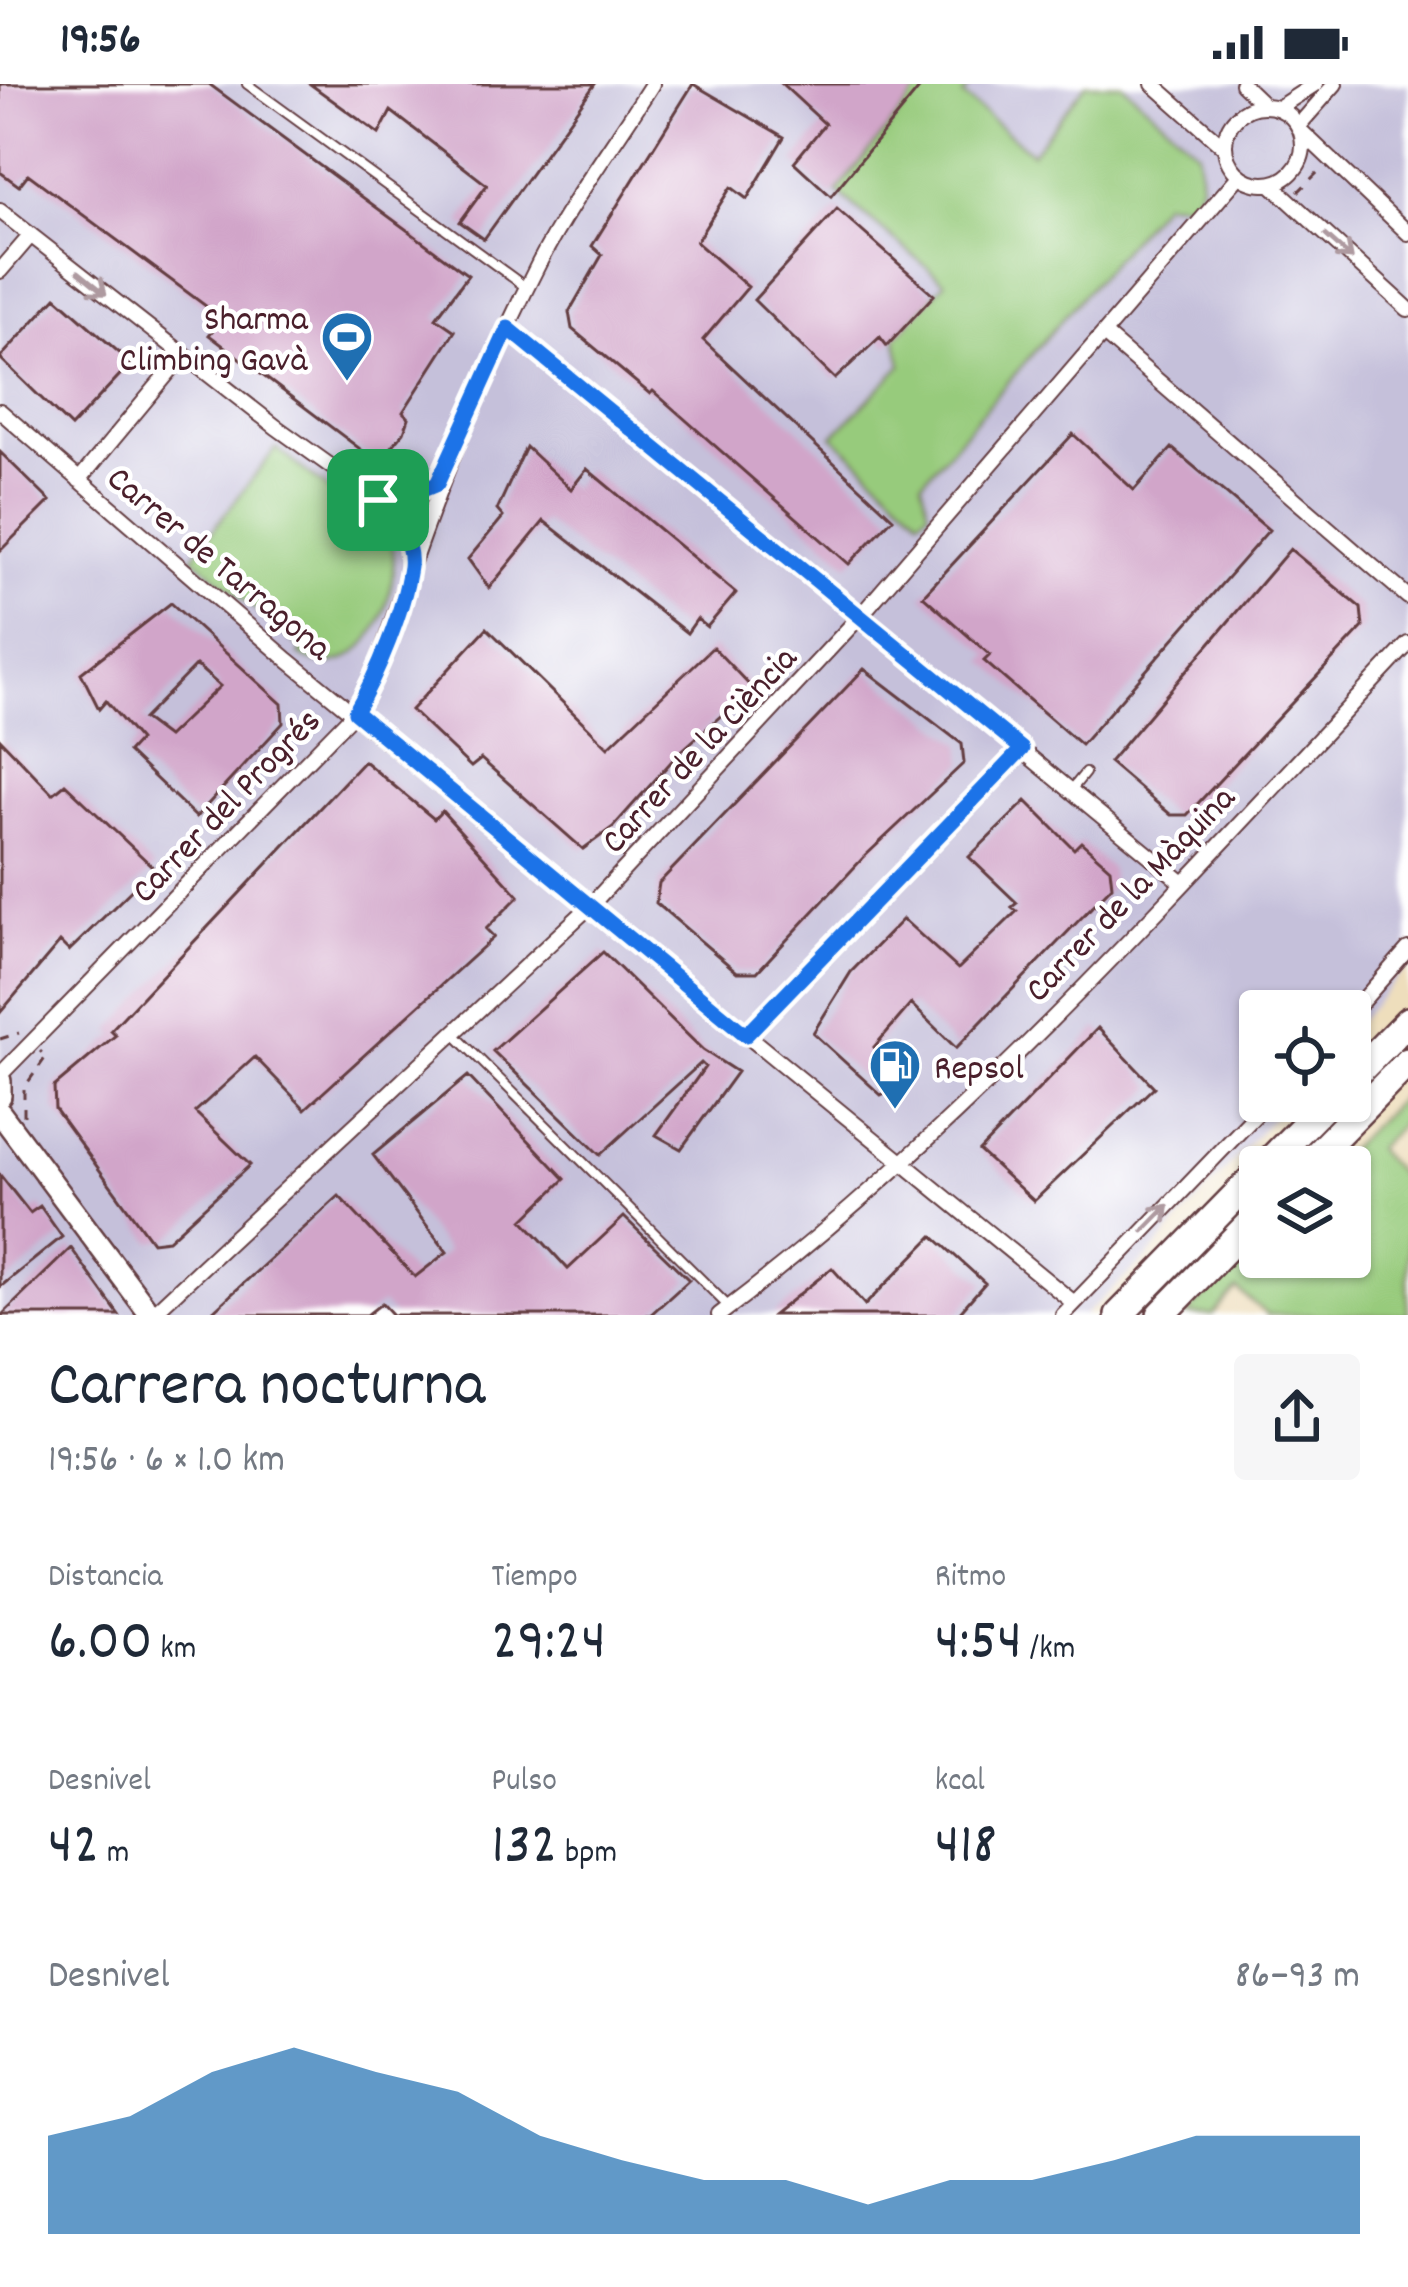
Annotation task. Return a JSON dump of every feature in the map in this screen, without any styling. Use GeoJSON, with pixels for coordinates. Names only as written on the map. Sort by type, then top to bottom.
{"type":"FeatureCollection","features":[{"type":"Feature","properties":{"kind":"highway"},"geometry":{"type":"LineString","coordinates":[[1371,1059],[1408,1021]]}},
{"type":"Feature","properties":{"kind":"highway"},"geometry":{"type":"LineString","coordinates":[[1326,1146],[1408,1062]]}},
{"type":"Feature","properties":{"kind":"highway"},"geometry":{"type":"LineString","coordinates":[[1285,1146],[1308,1122]]}},
{"type":"Feature","properties":{"kind":"highway"},"geometry":{"type":"LineString","coordinates":[[1119,1315],[1239,1192]]}},
{"type":"Feature","properties":{"kind":"highway"},"geometry":{"type":"LineString","coordinates":[[1161,1315],[1239,1235]]}},
{"type":"Feature","properties":{"kind":"street","name":"Carrer del Progrés"},"geometry":{"type":"LineString","coordinates":[[0,1078],[355,712],[372,682],[437,484],[508,328],[527,288],[652,84]]}},
{"type":"Feature","properties":{"kind":"street"},"geometry":{"type":"LineString","coordinates":[[1153,84],[1225,148],[1239,176],[1271,184],[1408,310]]}},
{"type":"Feature","properties":{"kind":"street"},"geometry":{"type":"LineString","coordinates":[[1241,84],[1301,129],[1408,233]]}},
{"type":"Feature","properties":{"kind":"street"},"geometry":{"type":"LineString","coordinates":[[1225,148],[1234,119],[1315,84]]}},
{"type":"Feature","properties":{"kind":"street"},"geometry":{"type":"LineString","coordinates":[[1271,184],[1296,168],[1301,129],[1335,84]]}},
{"type":"Feature","properties":{"kind":"street","name":"Carrer de la Ciència"},"geometry":{"type":"LineString","coordinates":[[151,1315],[589,907],[862,614],[1239,176]]}},
{"type":"Feature","properties":{"kind":"street"},"geometry":{"type":"LineString","coordinates":[[0,211],[378,500],[403,531],[411,565]]}},
{"type":"Feature","properties":{"kind":"street"},"geometry":{"type":"LineString","coordinates":[[0,271],[31,235]]}},
{"type":"Feature","properties":{"kind":"street"},"geometry":{"type":"LineString","coordinates":[[508,328],[862,614],[1183,884]]}},
{"type":"Feature","properties":{"kind":"street"},"geometry":{"type":"LineString","coordinates":[[1105,335],[1408,597]]}},
{"type":"Feature","properties":{"kind":"street"},"geometry":{"type":"LineString","coordinates":[[79,480],[183,355]]}},
{"type":"Feature","properties":{"kind":"street","name":"Carrer de Tarragona"},"geometry":{"type":"LineString","coordinates":[[0,411],[589,907],[1074,1303]]}},
{"type":"Feature","properties":{"kind":"street"},"geometry":{"type":"LineString","coordinates":[[378,500],[408,496],[437,484]]}},
{"type":"Feature","properties":{"kind":"street","name":"Carrer de la Màquina"},"geometry":{"type":"LineString","coordinates":[[724,1311],[900,1165],[1183,884],[1408,644]]}},
{"type":"Feature","properties":{"kind":"street"},"geometry":{"type":"LineString","coordinates":[[746,1035],[1022,749]]}},
{"type":"Feature","properties":{"kind":"street"},"geometry":{"type":"LineString","coordinates":[[1371,991],[1408,950]]}},
{"type":"Feature","properties":{"kind":"street"},"geometry":{"type":"LineString","coordinates":[[0,1078],[0,1096]]}},
{"type":"Feature","properties":{"kind":"street"},"geometry":{"type":"LineString","coordinates":[[0,1113],[151,1315]]}},
{"type":"Feature","properties":{"kind":"street"},"geometry":{"type":"LineString","coordinates":[[1063,1315],[1249,1122]]}},
{"type":"Feature","properties":{"kind":"lane"},"geometry":{"type":"LineString","coordinates":[[247,84],[527,288]]}},
{"type":"Feature","properties":{"kind":"lane"},"geometry":{"type":"LineString","coordinates":[[1297,524],[1308,511]]}},
{"type":"Feature","properties":{"kind":"lane"},"geometry":{"type":"LineString","coordinates":[[1071,790],[1085,772]]}},
{"type":"Feature","properties":{"kind":"lane"},"geometry":{"type":"LineString","coordinates":[[454,1034],[724,1311]]}},
{"type":"Feature","properties":{"kind":"path"},"geometry":{"type":"LineString","coordinates":[[1288,202],[1329,160]]}},
{"type":"Feature","properties":{"kind":"path"},"geometry":{"type":"LineString","coordinates":[[0,1039],[16,1030]]}},
{"type":"Feature","properties":{"kind":"path"},"geometry":{"type":"LineString","coordinates":[[28,1126],[23,1096],[46,1057],[38,1051]]}},
{"type":"Feature","properties":{"kind":"shaded area"},"geometry":{"type":"Polygon","coordinates":[[[0,84],[1408,84],[1408,966],[1371,1007],[1371,990],[1239,990],[1239,1122],[1268,1122],[1247,1146],[1239,1146],[1239,1155],[1148,1257],[1084,1315],[0,1315],[0,84]]]}},
{"type":"Feature","properties":{"kind":"green space"},"geometry":{"type":"Polygon","coordinates":[[[923,84],[972,84],[963,96],[1032,153],[1086,84],[1122,84],[1198,151],[1201,184],[1191,203],[1163,202],[922,482],[929,511],[920,518],[833,436],[902,365],[896,337],[945,282],[837,192],[923,84]]]}},
{"type":"Feature","properties":{"kind":"green space"},"geometry":{"type":"Polygon","coordinates":[[[276,448],[391,539],[394,559],[386,606],[362,647],[344,660],[323,663],[299,655],[303,649],[192,557],[276,448]]]}},
{"type":"Feature","properties":{"kind":"green space"},"geometry":{"type":"Polygon","coordinates":[[[1408,1090],[1408,1118],[1376,1149],[1408,1184],[1408,1315],[1267,1315],[1237,1289],[1213,1315],[1186,1315],[1239,1261],[1239,1278],[1371,1278],[1371,1146],[1352,1146],[1408,1090]]]}},
{"type":"Feature","properties":{"kind":"building"},"geometry":{"type":"Polygon","coordinates":[[[0,84],[209,84],[468,275],[436,318],[455,331],[403,412],[409,418],[404,432],[383,458],[364,452],[209,335],[222,318],[28,174],[19,186],[0,172],[0,84]]]}},
{"type":"Feature","properties":{"kind":"building"},"geometry":{"type":"Polygon","coordinates":[[[310,84],[595,84],[484,239],[460,222],[487,185],[391,111],[379,134],[310,84]]]}},
{"type":"Feature","properties":{"kind":"building"},"geometry":{"type":"Polygon","coordinates":[[[693,84],[784,137],[747,199],[731,187],[696,242],[748,287],[703,340],[893,518],[849,564],[653,391],[650,394],[572,329],[569,312],[602,255],[592,246],[693,84]]]}},
{"type":"Feature","properties":{"kind":"building"},"geometry":{"type":"Polygon","coordinates":[[[782,84],[923,84],[831,196],[794,162],[825,124],[782,84]]]}},
{"type":"Feature","properties":{"kind":"building"},"geometry":{"type":"Polygon","coordinates":[[[837,209],[934,295],[887,346],[880,337],[835,379],[754,300],[837,209]]]}},
{"type":"Feature","properties":{"kind":"building"},"geometry":{"type":"Polygon","coordinates":[[[56,297],[131,363],[71,427],[0,358],[56,297]]]}},
{"type":"Feature","properties":{"kind":"building"},"geometry":{"type":"Polygon","coordinates":[[[1073,434],[1134,490],[1172,448],[1269,530],[1081,745],[984,661],[990,655],[923,596],[1073,434]]]}},
{"type":"Feature","properties":{"kind":"building"},"geometry":{"type":"Polygon","coordinates":[[[526,447],[571,489],[587,469],[736,593],[707,627],[697,619],[687,633],[544,521],[489,588],[468,559],[503,517],[497,510],[526,447]]]}},
{"type":"Feature","properties":{"kind":"building"},"geometry":{"type":"Polygon","coordinates":[[[0,452],[50,501],[0,551],[0,452]]]}},
{"type":"Feature","properties":{"kind":"building"},"geometry":{"type":"Polygon","coordinates":[[[1290,549],[1361,608],[1363,627],[1187,815],[1171,815],[1109,762],[1290,549]]]}},
{"type":"Feature","properties":{"kind":"building"},"geometry":{"type":"Polygon","coordinates":[[[171,603],[282,704],[283,723],[196,817],[128,752],[139,740],[106,701],[99,709],[81,673],[171,603]],[[196,665],[143,719],[167,737],[220,686],[196,665]]]}},
{"type":"Feature","properties":{"kind":"building"},"geometry":{"type":"Polygon","coordinates":[[[487,628],[608,747],[713,647],[752,688],[678,754],[613,827],[583,849],[481,759],[471,767],[411,710],[487,628]]]}},
{"type":"Feature","properties":{"kind":"building"},"geometry":{"type":"Polygon","coordinates":[[[864,669],[962,744],[964,763],[863,858],[757,972],[737,972],[656,903],[659,883],[864,669]]]}},
{"type":"Feature","properties":{"kind":"building"},"geometry":{"type":"Polygon","coordinates":[[[0,739],[53,794],[65,784],[154,868],[69,951],[60,942],[0,1013],[0,739]]]}},
{"type":"Feature","properties":{"kind":"building"},"geometry":{"type":"Polygon","coordinates":[[[364,761],[434,819],[442,811],[519,896],[486,929],[494,937],[305,1109],[255,1057],[195,1112],[250,1165],[168,1240],[152,1242],[55,1109],[54,1087],[116,1035],[111,1030],[364,761]]]}},
{"type":"Feature","properties":{"kind":"building"},"geometry":{"type":"Polygon","coordinates":[[[1026,801],[1074,849],[1081,842],[1110,868],[1112,886],[956,1048],[911,1004],[874,1047],[904,1084],[881,1095],[813,1033],[851,972],[903,919],[958,969],[1017,911],[1012,907],[1017,903],[969,857],[1026,801]]]}},
{"type":"Feature","properties":{"kind":"building"},"geometry":{"type":"Polygon","coordinates":[[[603,952],[703,1050],[737,1072],[681,1149],[656,1135],[705,1067],[701,1063],[600,1155],[493,1051],[603,952]]]}},
{"type":"Feature","properties":{"kind":"building"},"geometry":{"type":"Polygon","coordinates":[[[1098,1028],[1154,1087],[1034,1201],[979,1151],[1098,1028]]]}},
{"type":"Feature","properties":{"kind":"building"},"geometry":{"type":"Polygon","coordinates":[[[468,1076],[565,1179],[523,1220],[568,1269],[624,1217],[689,1280],[650,1315],[393,1315],[382,1303],[367,1315],[209,1315],[339,1196],[415,1277],[447,1252],[373,1155],[468,1076]]]}},
{"type":"Feature","properties":{"kind":"building"},"geometry":{"type":"Polygon","coordinates":[[[0,1175],[30,1213],[40,1206],[62,1237],[0,1287],[0,1175]]]}},
{"type":"Feature","properties":{"kind":"building"},"geometry":{"type":"Polygon","coordinates":[[[933,1236],[985,1283],[957,1315],[773,1315],[832,1268],[865,1305],[933,1236]]]}},
{"type":"Feature","properties":{"kind":"building"},"geometry":{"type":"Polygon","coordinates":[[[71,1248],[119,1315],[2,1315],[71,1248]]]}},
{"type":"Feature","properties":{"kind":"place","name":"Sharma Climbing Gavà"},"geometry":{"type":"Point","coordinates":[347,383]}},
{"type":"Feature","properties":{"kind":"place","name":"Repsol"},"geometry":{"type":"Point","coordinates":[895,1111]}},
{"type":"Feature","properties":{"kind":"route"},"geometry":{"type":"LineString","coordinates":[[508,328],[1022,749],[746,1035],[355,712],[372,682],[411,565],[403,531],[378,500],[408,496],[437,484],[508,328]]}}]}
